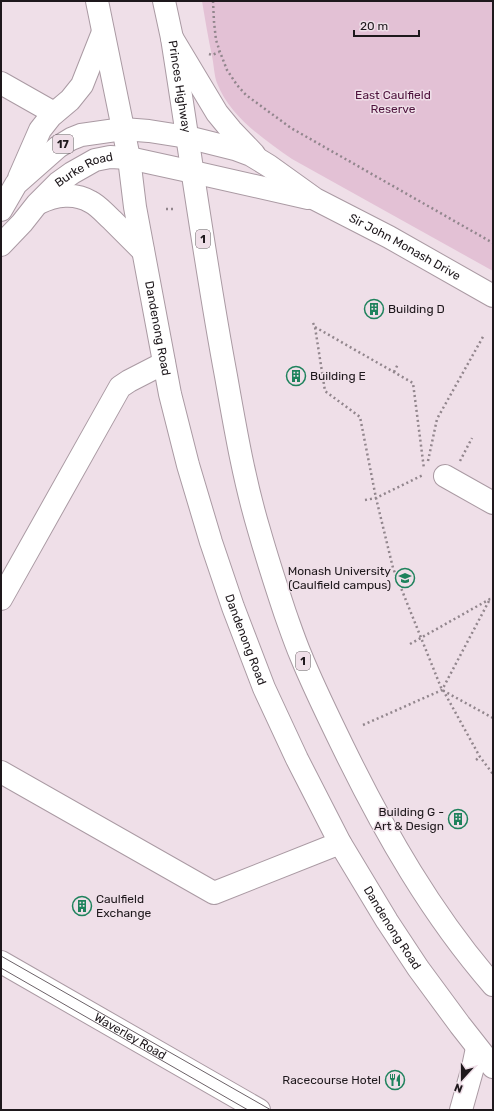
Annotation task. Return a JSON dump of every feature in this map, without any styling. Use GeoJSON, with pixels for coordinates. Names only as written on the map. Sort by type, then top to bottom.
{"type":"FeatureCollection","features":[{"type":"Feature","properties":{"kind":"main road"},"geometry":{"type":"LineString","coordinates":[[97,1],[122,130],[129,158]]}},
{"type":"Feature","properties":{"kind":"main road","name":"Princes Highway"},"geometry":{"type":"LineString","coordinates":[[164,1],[172,38],[193,172]]}},
{"type":"Feature","properties":{"kind":"main road","name":"17"},"geometry":{"type":"LineString","coordinates":[[1,210],[16,184],[40,130],[54,113],[70,100],[82,85],[103,32]]}},
{"type":"Feature","properties":{"kind":"main road"},"geometry":{"type":"LineString","coordinates":[[172,38],[217,113],[261,161]]}},
{"type":"Feature","properties":{"kind":"main road"},"geometry":{"type":"LineString","coordinates":[[1,83],[54,113]]}},
{"type":"Feature","properties":{"kind":"main road","name":"17"},"geometry":{"type":"LineString","coordinates":[[16,184],[58,147],[72,139],[86,134],[122,130],[149,131],[188,137]]}},
{"type":"Feature","properties":{"kind":"main road","name":"Sir John Monash Drive"},"geometry":{"type":"LineString","coordinates":[[188,137],[235,149],[261,161],[282,174],[315,199],[389,237],[493,296]]}},
{"type":"Feature","properties":{"kind":"main road","name":"Burke Road"},"geometry":{"type":"LineString","coordinates":[[1,245],[22,223],[37,204],[64,178],[88,164],[106,157],[129,158],[193,172]]}},
{"type":"Feature","properties":{"kind":"main road","name":"Dandenong Road"},"geometry":{"type":"LineString","coordinates":[[129,158],[135,207],[164,363],[170,394],[188,465],[211,542],[233,607],[264,688],[297,759],[340,843],[387,921],[418,968],[477,1048],[493,1067]]}},
{"type":"Feature","properties":{"kind":"main road","name":"Sir John Monash Drive"},"geometry":{"type":"LineString","coordinates":[[193,172],[315,199]]}},
{"type":"Feature","properties":{"kind":"main road","name":"1"},"geometry":{"type":"LineString","coordinates":[[193,172],[220,342],[243,465],[258,529],[300,655],[322,704],[383,824],[425,895],[446,926],[493,985]]}},
{"type":"Feature","properties":{"kind":"main road"},"geometry":{"type":"LineString","coordinates":[[37,204],[51,198],[61,196],[74,196],[89,201],[100,209],[143,251]]}},
{"type":"Feature","properties":{"kind":"main road"},"geometry":{"type":"LineString","coordinates":[[1,599],[120,387],[164,363]]}},
{"type":"Feature","properties":{"kind":"main road"},"geometry":{"type":"LineString","coordinates":[[435,475],[493,503]]}},
{"type":"Feature","properties":{"kind":"main road"},"geometry":{"type":"LineString","coordinates":[[1,772],[214,893],[340,843]]}},
{"type":"Feature","properties":{"kind":"main road","name":"Waverley Road"},"geometry":{"type":"LineString","coordinates":[[1,962],[255,1109]]}},
{"type":"Feature","properties":{"kind":"main road"},"geometry":{"type":"LineString","coordinates":[[461,1110],[477,1048]]}},
{"type":"Feature","properties":{"kind":"path"},"geometry":{"type":"LineString","coordinates":[[213,1],[216,40],[220,52],[227,70],[237,85],[246,94],[291,128],[493,243]]}},
{"type":"Feature","properties":{"kind":"path"},"geometry":{"type":"LineString","coordinates":[[209,54],[212,55],[220,52]]}},
{"type":"Feature","properties":{"kind":"path"},"geometry":{"type":"LineString","coordinates":[[166,208],[178,208]]}},
{"type":"Feature","properties":{"kind":"path"},"geometry":{"type":"LineString","coordinates":[[313,324],[315,327],[325,391],[360,417],[376,498],[393,568],[421,639],[442,690],[480,757],[493,774]]}},
{"type":"Feature","properties":{"kind":"path"},"geometry":{"type":"LineString","coordinates":[[315,327],[413,382],[435,475]]}},
{"type":"Feature","properties":{"kind":"path"},"geometry":{"type":"LineString","coordinates":[[435,475],[437,419],[484,335]]}},
{"type":"Feature","properties":{"kind":"path"},"geometry":{"type":"LineString","coordinates":[[394,372],[398,364]]}},
{"type":"Feature","properties":{"kind":"path"},"geometry":{"type":"LineString","coordinates":[[365,500],[376,498],[435,475]]}},
{"type":"Feature","properties":{"kind":"path"},"geometry":{"type":"LineString","coordinates":[[410,644],[492,599]]}},
{"type":"Feature","properties":{"kind":"path"},"geometry":{"type":"LineString","coordinates":[[363,726],[442,690],[492,599]]}},
{"type":"Feature","properties":{"kind":"path"},"geometry":{"type":"LineString","coordinates":[[442,690],[493,718]]}},
{"type":"Feature","properties":{"kind":"path"},"geometry":{"type":"LineString","coordinates":[[476,760],[480,757]]}},
{"type":"Feature","properties":{"kind":"green space","name":"East Caulfield Reserve"},"geometry":{"type":"Polygon","coordinates":[[[202,1],[493,1],[493,271],[292,159],[259,135],[239,117],[223,95],[215,77],[202,1]]]}},
{"type":"Feature","properties":{"kind":"tram line"},"geometry":{"type":"LineString","coordinates":[[1,956],[271,1110]]}},
{"type":"Feature","properties":{"kind":"tram line"},"geometry":{"type":"LineString","coordinates":[[1,968],[248,1110]]}},
{"type":"Feature","properties":{"kind":"place","name":"Building D"},"geometry":{"type":"Point","coordinates":[374,309]}},
{"type":"Feature","properties":{"kind":"place","name":"Building E"},"geometry":{"type":"Point","coordinates":[296,376]}},
{"type":"Feature","properties":{"kind":"place","name":"Monash University (Caulfield campus)"},"geometry":{"type":"Point","coordinates":[405,578]}},
{"type":"Feature","properties":{"kind":"place","name":"Building G - Art & Design"},"geometry":{"type":"Point","coordinates":[458,819]}},
{"type":"Feature","properties":{"kind":"place","name":"Caulfield Exchange"},"geometry":{"type":"Point","coordinates":[82,906]}},
{"type":"Feature","properties":{"kind":"place","name":"Racecourse Hotel"},"geometry":{"type":"Point","coordinates":[395,1080]}}]}
